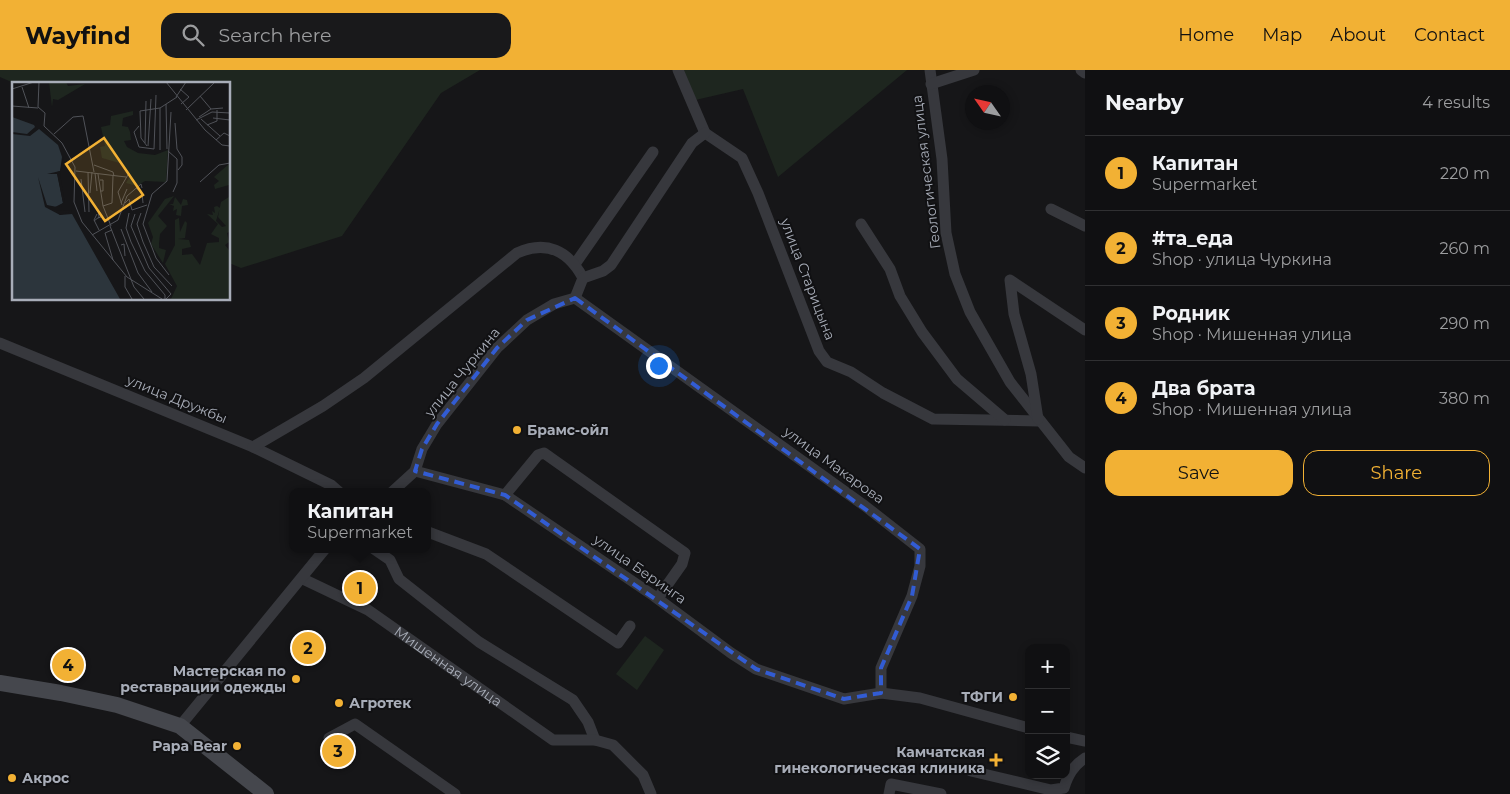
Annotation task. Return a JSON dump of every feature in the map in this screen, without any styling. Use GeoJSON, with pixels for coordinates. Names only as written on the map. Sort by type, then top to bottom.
{"type":"FeatureCollection","features":[{"type":"Feature","properties":{"kind":"main road"},"geometry":{"type":"LineString","coordinates":[[0,683],[117,705],[180,726],[266,794]]}},
{"type":"Feature","properties":{"kind":"street"},"geometry":{"type":"LineString","coordinates":[[582,278],[603,271],[611,265],[692,143],[705,133],[678,70]]}},
{"type":"Feature","properties":{"kind":"street","name":"Геологическая улица"},"geometry":{"type":"LineString","coordinates":[[930,70],[942,159],[946,233],[956,274],[970,312],[1010,382],[1038,421],[1069,457],[1085,468]]}},
{"type":"Feature","properties":{"kind":"street"},"geometry":{"type":"LineString","coordinates":[[931,84],[974,70]]}},
{"type":"Feature","properties":{"kind":"street"},"geometry":{"type":"LineString","coordinates":[[1082,70],[1085,73]]}},
{"type":"Feature","properties":{"kind":"street","name":"улица Старицына"},"geometry":{"type":"LineString","coordinates":[[705,133],[742,158],[758,193],[819,351],[827,362],[851,372],[883,393],[933,419],[1038,421]]}},
{"type":"Feature","properties":{"kind":"street"},"geometry":{"type":"LineString","coordinates":[[576,264],[652,152]]}},
{"type":"Feature","properties":{"kind":"street"},"geometry":{"type":"LineString","coordinates":[[1050,210],[1085,226]]}},
{"type":"Feature","properties":{"kind":"street"},"geometry":{"type":"LineString","coordinates":[[861,224],[890,269],[900,296],[934,348],[957,379],[1005,420]]}},
{"type":"Feature","properties":{"kind":"street"},"geometry":{"type":"LineString","coordinates":[[253,447],[323,406],[364,378],[517,253],[534,246],[560,252],[576,264],[582,278],[575,298]]}},
{"type":"Feature","properties":{"kind":"street"},"geometry":{"type":"LineString","coordinates":[[1038,421],[1031,374],[1014,314],[1010,280],[1085,330]]}},
{"type":"Feature","properties":{"kind":"street","name":"улица Чуркина"},"geometry":{"type":"LineString","coordinates":[[396,488],[415,471],[422,449],[437,424],[497,348],[527,320],[554,304],[575,298]]}},
{"type":"Feature","properties":{"kind":"street","name":"улица Макарова"},"geometry":{"type":"LineString","coordinates":[[575,298],[865,506],[920,549],[920,566],[912,596],[881,668],[881,693]]}},
{"type":"Feature","properties":{"kind":"street","name":"улица Дружбы"},"geometry":{"type":"LineString","coordinates":[[0,343],[253,447],[334,488]]}},
{"type":"Feature","properties":{"kind":"street"},"geometry":{"type":"LineString","coordinates":[[505,495],[538,455],[544,453],[685,553],[682,564],[658,598]]}},
{"type":"Feature","properties":{"kind":"street","name":"улица Беринга"},"geometry":{"type":"LineString","coordinates":[[415,471],[505,495],[658,598],[731,653],[756,669],[844,699],[881,693]]}},
{"type":"Feature","properties":{"kind":"street"},"geometry":{"type":"LineString","coordinates":[[431,533],[486,554],[618,643],[630,626]]}},
{"type":"Feature","properties":{"kind":"street"},"geometry":{"type":"LineString","coordinates":[[180,726],[322,553]]}},
{"type":"Feature","properties":{"kind":"street"},"geometry":{"type":"LineString","coordinates":[[380,553],[390,560],[399,579],[479,642],[573,700],[588,722],[595,740]]}},
{"type":"Feature","properties":{"kind":"street","name":"Мишенная улица"},"geometry":{"type":"LineString","coordinates":[[302,579],[368,610],[552,740],[595,740],[613,745],[643,775],[651,794]]}},
{"type":"Feature","properties":{"kind":"street"},"geometry":{"type":"LineString","coordinates":[[881,693],[920,698],[1025,727]]}},
{"type":"Feature","properties":{"kind":"street"},"geometry":{"type":"LineString","coordinates":[[329,738],[355,724],[454,794]]}},
{"type":"Feature","properties":{"kind":"street"},"geometry":{"type":"LineString","coordinates":[[1070,738],[1085,741]]}},
{"type":"Feature","properties":{"kind":"street"},"geometry":{"type":"LineString","coordinates":[[971,771],[1050,790],[1068,791],[1067,776],[1077,763],[1085,758]]}},
{"type":"Feature","properties":{"kind":"street"},"geometry":{"type":"LineString","coordinates":[[889,794],[891,784],[941,794]]}},
{"type":"Feature","properties":{"kind":"highlighted area"},"geometry":{"type":"Polygon","coordinates":[[[575,298],[920,549],[912,596],[881,668],[881,693],[844,699],[756,669],[505,495],[415,471],[422,449],[437,424],[497,348],[527,320],[575,298]]]}},
{"type":"Feature","properties":{"kind":"shaded area"},"geometry":{"type":"Polygon","coordinates":[[[0,70],[480,70],[441,93],[342,236],[241,268],[230,263],[230,82],[12,82],[0,77],[0,70]]]}},
{"type":"Feature","properties":{"kind":"shaded area"},"geometry":{"type":"Polygon","coordinates":[[[678,70],[907,70],[778,177],[743,89],[691,101],[678,70]]]}},
{"type":"Feature","properties":{"kind":"shaded area"},"geometry":{"type":"Polygon","coordinates":[[[645,636],[664,650],[637,690],[616,674],[645,636]]]}},
{"type":"Feature","properties":{"kind":"place","name":"Брамс-ойл"},"geometry":{"type":"Point","coordinates":[517,430]}},
{"type":"Feature","properties":{"kind":"place","name":"Капитан"},"geometry":{"type":"Point","coordinates":[360,588]}},
{"type":"Feature","properties":{"kind":"place","name":"#та_еда"},"geometry":{"type":"Point","coordinates":[308,648]}},
{"type":"Feature","properties":{"kind":"place","name":"Два брата"},"geometry":{"type":"Point","coordinates":[68,665]}},
{"type":"Feature","properties":{"kind":"place","name":"Мастерская по реставрации одежды"},"geometry":{"type":"Point","coordinates":[296,679]}},
{"type":"Feature","properties":{"kind":"place","name":"ТФГИ"},"geometry":{"type":"Point","coordinates":[1013,697]}},
{"type":"Feature","properties":{"kind":"place","name":"Агротек"},"geometry":{"type":"Point","coordinates":[339,703]}},
{"type":"Feature","properties":{"kind":"place","name":"Papa Bear"},"geometry":{"type":"Point","coordinates":[237,746]}},
{"type":"Feature","properties":{"kind":"place","name":"Родник"},"geometry":{"type":"Point","coordinates":[338,751]}},
{"type":"Feature","properties":{"kind":"place","name":"Камчатская гинекологическая клиника"},"geometry":{"type":"Point","coordinates":[996,760]}},
{"type":"Feature","properties":{"kind":"place","name":"Акрос"},"geometry":{"type":"Point","coordinates":[12,778]}}]}
